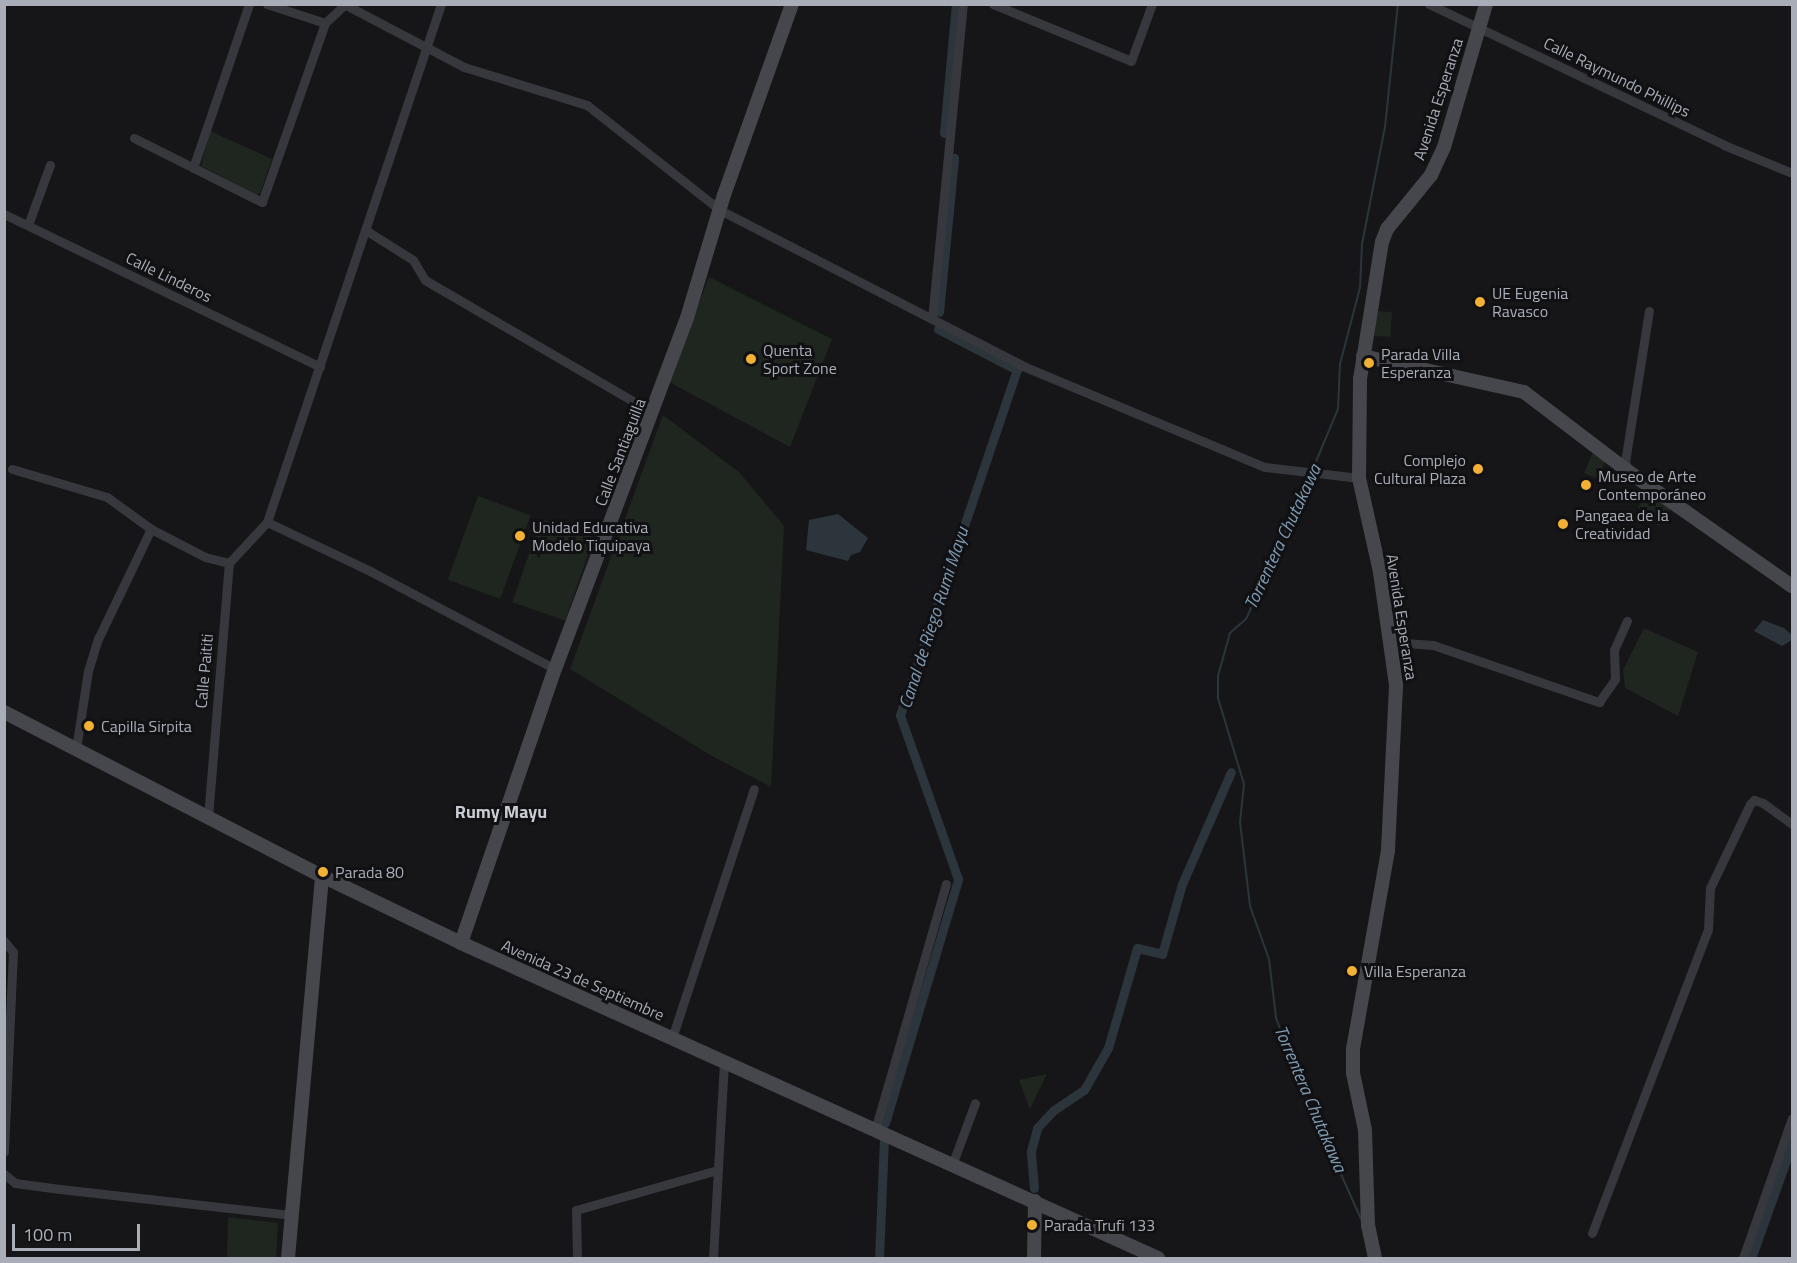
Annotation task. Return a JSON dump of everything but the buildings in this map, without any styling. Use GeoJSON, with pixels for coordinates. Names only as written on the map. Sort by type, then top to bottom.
{"type":"FeatureCollection","features":[{"type":"Feature","properties":{"kind":"main road","name":"Calle Santiaguilla"},"geometry":{"type":"LineString","coordinates":[[461,943],[555,669],[687,318],[720,210],[792,4]]}},
{"type":"Feature","properties":{"kind":"main road","name":"Avenida Esperanza"},"geometry":{"type":"LineString","coordinates":[[1375,1258],[1368,1226],[1365,1130],[1353,1073],[1353,1049],[1388,850],[1396,685],[1391,642],[1359,478],[1363,356],[1382,242],[1387,229],[1431,175],[1444,147],[1486,4]]}},
{"type":"Feature","properties":{"kind":"main road"},"geometry":{"type":"LineString","coordinates":[[1363,356],[1524,392],[1629,472],[1792,586]]}},
{"type":"Feature","properties":{"kind":"main road","name":"Avenida 23 de Septiembre"},"geometry":{"type":"LineString","coordinates":[[4,712],[322,876],[461,943],[1158,1258]]}},
{"type":"Feature","properties":{"kind":"main road"},"geometry":{"type":"LineString","coordinates":[[289,1258],[322,876]]}},
{"type":"Feature","properties":{"kind":"main road"},"geometry":{"type":"LineString","coordinates":[[1034,1258],[1035,1201]]}},
{"type":"Feature","properties":{"kind":"street"},"geometry":{"type":"LineString","coordinates":[[193,168],[249,4]]}},
{"type":"Feature","properties":{"kind":"street"},"geometry":{"type":"LineString","coordinates":[[267,4],[325,23]]}},
{"type":"Feature","properties":{"kind":"street"},"geometry":{"type":"LineString","coordinates":[[12,469],[107,497],[151,530],[205,557],[229,564],[267,522],[367,231],[441,4]]}},
{"type":"Feature","properties":{"kind":"street"},"geometry":{"type":"LineString","coordinates":[[932,319],[946,147],[963,4]]}},
{"type":"Feature","properties":{"kind":"street"},"geometry":{"type":"LineString","coordinates":[[993,4],[1131,61],[1152,4]]}},
{"type":"Feature","properties":{"kind":"street","name":"Calle Raymundo Phillips"},"geometry":{"type":"LineString","coordinates":[[1429,4],[1479,25],[1613,93],[1792,173]]}},
{"type":"Feature","properties":{"kind":"street"},"geometry":{"type":"LineString","coordinates":[[134,138],[262,202],[325,23],[344,5],[464,67],[587,105],[720,210],[1023,366],[1265,467],[1308,475],[1359,478]]}},
{"type":"Feature","properties":{"kind":"street"},"geometry":{"type":"LineString","coordinates":[[28,225],[50,165]]}},
{"type":"Feature","properties":{"kind":"street","name":"Calle Linderos"},"geometry":{"type":"LineString","coordinates":[[4,214],[320,367]]}},
{"type":"Feature","properties":{"kind":"street"},"geometry":{"type":"LineString","coordinates":[[367,231],[413,261],[425,280],[652,412]]}},
{"type":"Feature","properties":{"kind":"street"},"geometry":{"type":"LineString","coordinates":[[1629,472],[1625,462],[1649,311]]}},
{"type":"Feature","properties":{"kind":"street"},"geometry":{"type":"LineString","coordinates":[[267,522],[370,571],[555,669]]}},
{"type":"Feature","properties":{"kind":"street"},"geometry":{"type":"LineString","coordinates":[[76,749],[88,671],[98,639],[151,530]]}},
{"type":"Feature","properties":{"kind":"street","name":"Calle Paititi"},"geometry":{"type":"LineString","coordinates":[[208,818],[229,564]]}},
{"type":"Feature","properties":{"kind":"street"},"geometry":{"type":"LineString","coordinates":[[1391,642],[1433,645],[1599,702],[1615,679],[1614,650],[1627,621]]}},
{"type":"Feature","properties":{"kind":"street"},"geometry":{"type":"LineString","coordinates":[[672,1038],[754,789]]}},
{"type":"Feature","properties":{"kind":"street"},"geometry":{"type":"LineString","coordinates":[[1592,1233],[1653,1081],[1708,930],[1710,888],[1749,804],[1754,800],[1763,803],[1792,824]]}},
{"type":"Feature","properties":{"kind":"street"},"geometry":{"type":"LineString","coordinates":[[875,1130],[946,884]]}},
{"type":"Feature","properties":{"kind":"street"},"geometry":{"type":"LineString","coordinates":[[4,941],[13,952],[13,962],[4,1152]]}},
{"type":"Feature","properties":{"kind":"street"},"geometry":{"type":"LineString","coordinates":[[713,1258],[724,1062]]}},
{"type":"Feature","properties":{"kind":"street"},"geometry":{"type":"LineString","coordinates":[[952,1165],[975,1103]]}},
{"type":"Feature","properties":{"kind":"street"},"geometry":{"type":"LineString","coordinates":[[1743,1258],[1792,1118]]}},
{"type":"Feature","properties":{"kind":"street"},"geometry":{"type":"LineString","coordinates":[[577,1258],[576,1210],[717,1170]]}},
{"type":"Feature","properties":{"kind":"street"},"geometry":{"type":"LineString","coordinates":[[4,1174],[15,1183],[291,1215]]}},
{"type":"Feature","properties":{"kind":"shaded area"},"geometry":{"type":"Polygon","coordinates":[[[210,131],[272,159],[260,193],[256,195],[201,166],[210,131]]]}},
{"type":"Feature","properties":{"kind":"shaded area","name":"Quenta Sport Zone"},"geometry":{"type":"Polygon","coordinates":[[[709,277],[832,339],[790,447],[669,382],[709,277]]]}},
{"type":"Feature","properties":{"kind":"shaded area"},"geometry":{"type":"Polygon","coordinates":[[[1376,311],[1392,312],[1390,337],[1374,336],[1376,311]]]}},
{"type":"Feature","properties":{"kind":"shaded area"},"geometry":{"type":"Polygon","coordinates":[[[663,415],[739,472],[784,526],[771,787],[712,756],[570,669],[663,415]]]}},
{"type":"Feature","properties":{"kind":"shaded area"},"geometry":{"type":"Polygon","coordinates":[[[1594,450],[1606,459],[1598,479],[1584,473],[1594,450]]]}},
{"type":"Feature","properties":{"kind":"shaded area"},"geometry":{"type":"Polygon","coordinates":[[[1647,492],[1671,509],[1659,526],[1646,518],[1638,507],[1647,492]]]}},
{"type":"Feature","properties":{"kind":"shaded area"},"geometry":{"type":"Polygon","coordinates":[[[478,496],[531,515],[500,599],[448,580],[478,496]]]}},
{"type":"Feature","properties":{"kind":"shaded area"},"geometry":{"type":"Polygon","coordinates":[[[838,514],[868,538],[860,552],[851,555],[848,561],[806,550],[809,520],[838,514]]]}},
{"type":"Feature","properties":{"kind":"shaded area"},"geometry":{"type":"Polygon","coordinates":[[[541,519],[594,537],[565,620],[512,602],[541,519]]]}},
{"type":"Feature","properties":{"kind":"shaded area"},"geometry":{"type":"Polygon","coordinates":[[[1763,620],[1784,628],[1792,635],[1792,640],[1782,646],[1754,631],[1763,620]]]}},
{"type":"Feature","properties":{"kind":"shaded area"},"geometry":{"type":"Polygon","coordinates":[[[1644,628],[1698,652],[1678,716],[1625,688],[1623,670],[1644,628]]]}},
{"type":"Feature","properties":{"kind":"shaded area"},"geometry":{"type":"Polygon","coordinates":[[[1047,1074],[1030,1109],[1019,1080],[1047,1074]]]}},
{"type":"Feature","properties":{"kind":"shaded area"},"geometry":{"type":"Polygon","coordinates":[[[228,1217],[278,1223],[276,1258],[227,1258],[228,1217]]]}},
{"type":"Feature","properties":{"kind":"waterway","name":"Canal de Riego Rumi Mayu"},"geometry":{"type":"LineString","coordinates":[[944,133],[956,4]]}},
{"type":"Feature","properties":{"kind":"waterway","name":"Torrentera Chutakawa"},"geometry":{"type":"LineString","coordinates":[[1312,471],[1338,409],[1340,364],[1360,288],[1362,244],[1385,127],[1398,4]]}},
{"type":"Feature","properties":{"kind":"waterway","name":"Canal de Riego Rumi Mayu"},"geometry":{"type":"LineString","coordinates":[[939,312],[954,158]]}},
{"type":"Feature","properties":{"kind":"waterway","name":"Canal de Riego Rumi Mayu"},"geometry":{"type":"LineString","coordinates":[[885,1123],[958,879],[900,715],[1017,370],[938,329]]}},
{"type":"Feature","properties":{"kind":"waterway","name":"Torrentera Chutakawa"},"geometry":{"type":"LineString","coordinates":[[1310,476],[1246,619],[1230,633],[1218,676],[1218,698],[1244,784],[1240,822],[1250,906],[1269,959],[1276,1018],[1304,1092],[1361,1219]]}},
{"type":"Feature","properties":{"kind":"waterway"},"geometry":{"type":"LineString","coordinates":[[1034,1188],[1031,1151],[1037,1128],[1054,1110],[1084,1090],[1108,1048],[1137,948],[1162,954],[1182,884],[1231,772]]}},
{"type":"Feature","properties":{"kind":"waterway"},"geometry":{"type":"LineString","coordinates":[[1748,1258],[1792,1135]]}},
{"type":"Feature","properties":{"kind":"waterway","name":"Canal de Riego Rumi Mayu"},"geometry":{"type":"LineString","coordinates":[[879,1258],[884,1140]]}},
{"type":"Feature","properties":{"kind":"place","name":"UE Eugenia Ravasco"},"geometry":{"type":"Point","coordinates":[1480,302]}},
{"type":"Feature","properties":{"kind":"place","name":"Quenta Sport Zone"},"geometry":{"type":"Point","coordinates":[751,359]}},
{"type":"Feature","properties":{"kind":"place","name":"Parada Villa Esperanza"},"geometry":{"type":"Point","coordinates":[1369,363]}},
{"type":"Feature","properties":{"kind":"place","name":"Complejo Cultural Plaza"},"geometry":{"type":"Point","coordinates":[1478,469]}},
{"type":"Feature","properties":{"kind":"place","name":"Museo de Arte Contemporáneo"},"geometry":{"type":"Point","coordinates":[1586,485]}},
{"type":"Feature","properties":{"kind":"place","name":"Pangaea de la Creatividad"},"geometry":{"type":"Point","coordinates":[1563,524]}},
{"type":"Feature","properties":{"kind":"place","name":"Unidad Educativa Modelo Tiquipaya"},"geometry":{"type":"Point","coordinates":[520,536]}},
{"type":"Feature","properties":{"kind":"place","name":"Capilla Sirpita"},"geometry":{"type":"Point","coordinates":[89,726]}},
{"type":"Feature","properties":{"kind":"place","name":"Parada 80"},"geometry":{"type":"Point","coordinates":[323,872]}},
{"type":"Feature","properties":{"kind":"place","name":"Villa Esperanza"},"geometry":{"type":"Point","coordinates":[1352,971]}},
{"type":"Feature","properties":{"kind":"place","name":"Parada Trufi 133"},"geometry":{"type":"Point","coordinates":[1032,1225]}},
{"type":"Feature","properties":{"kind":"district","name":"Rumy Mayu"},"geometry":{"type":"Point","coordinates":[501,812]}}]}
